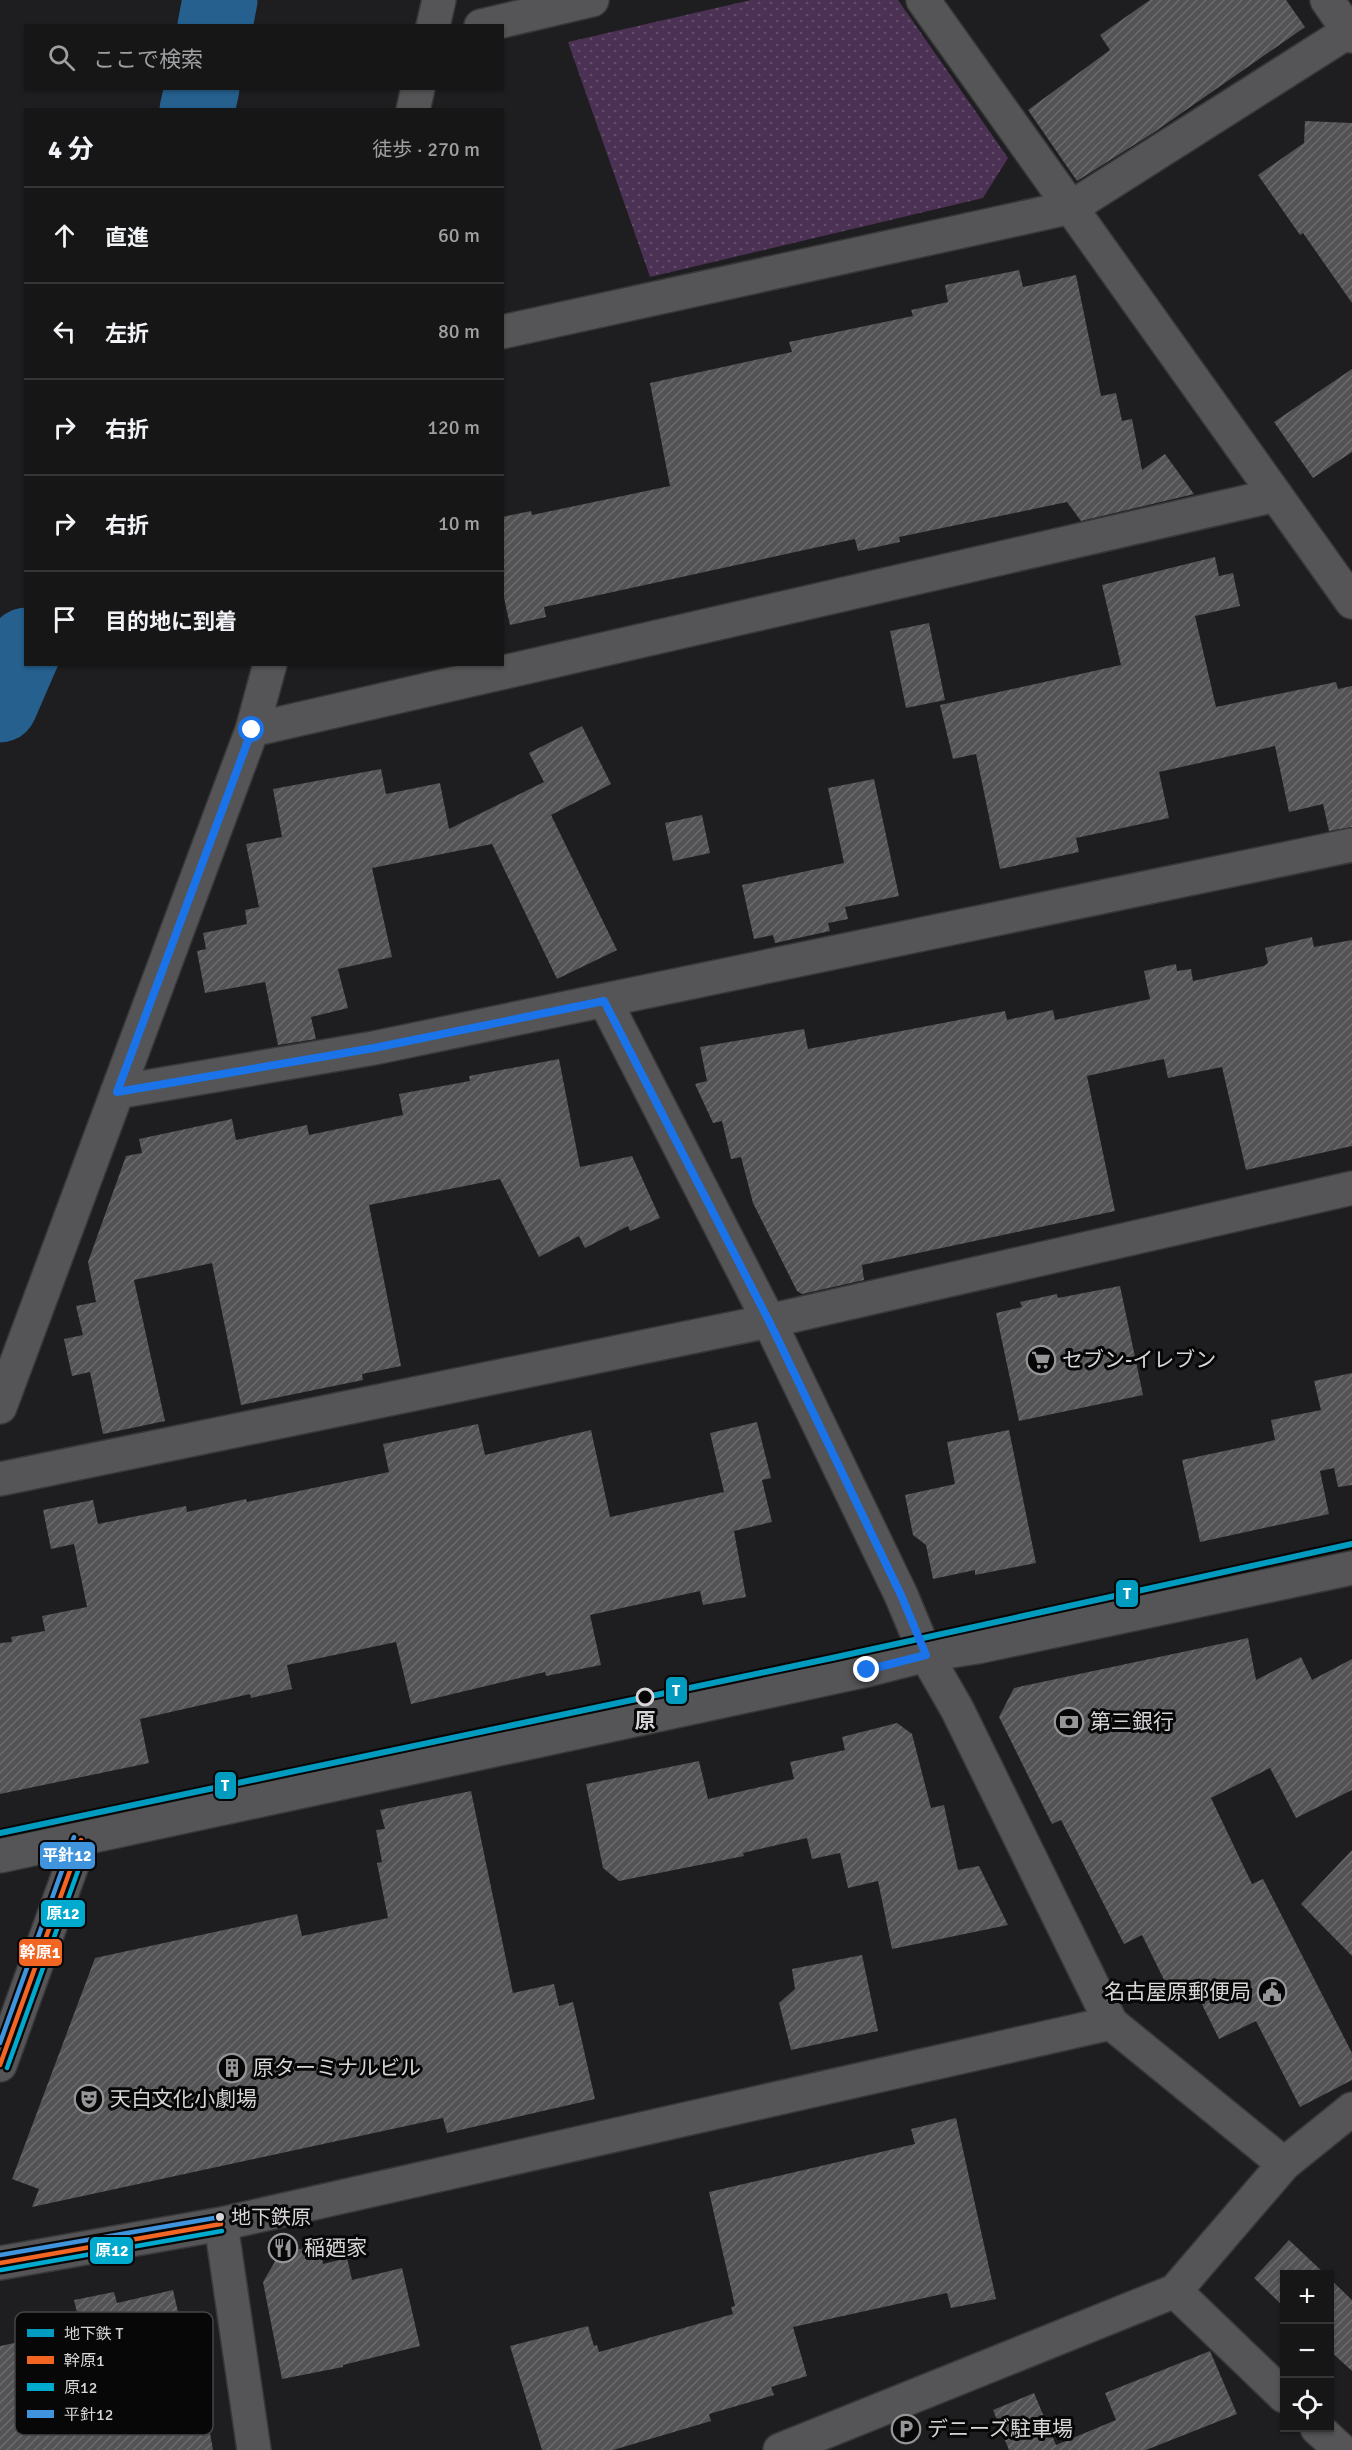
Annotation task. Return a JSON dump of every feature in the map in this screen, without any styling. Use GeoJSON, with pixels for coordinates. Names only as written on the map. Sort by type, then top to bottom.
{"type":"FeatureCollection","features":[{"type":"Feature","properties":{"kind":"street"},"geometry":{"type":"LineString","coordinates":[[433,24],[439,0]]}},
{"type":"Feature","properties":{"kind":"street"},"geometry":{"type":"LineString","coordinates":[[490,24],[592,0]]}},
{"type":"Feature","properties":{"kind":"street"},"geometry":{"type":"LineString","coordinates":[[923,0],[1352,602]]}},
{"type":"Feature","properties":{"kind":"street"},"geometry":{"type":"LineString","coordinates":[[504,332],[1072,207],[1350,34],[1327,0]]}},
{"type":"Feature","properties":{"kind":"street"},"geometry":{"type":"LineString","coordinates":[[413,108],[418,90]]}},
{"type":"Feature","properties":{"kind":"street"},"geometry":{"type":"LineString","coordinates":[[252,730],[1276,495]]}},
{"type":"Feature","properties":{"kind":"street"},"geometry":{"type":"LineString","coordinates":[[0,1407],[252,730],[269,666]]}},
{"type":"Feature","properties":{"kind":"street"},"geometry":{"type":"LineString","coordinates":[[117,1092],[374,1048],[1352,845]]}},
{"type":"Feature","properties":{"kind":"street"},"geometry":{"type":"LineString","coordinates":[[604,1001],[769,1321],[901,1595],[926,1655],[957,1709],[1111,2024],[1284,2164]]}},
{"type":"Feature","properties":{"kind":"street"},"geometry":{"type":"LineString","coordinates":[[0,1479],[769,1321],[1352,1188]]}},
{"type":"Feature","properties":{"kind":"street"},"geometry":{"type":"LineString","coordinates":[[0,1856],[867,1670],[926,1655],[977,1647],[1352,1568]]}},
{"type":"Feature","properties":{"kind":"street"},"geometry":{"type":"LineString","coordinates":[[0,2065],[81,1840]]}},
{"type":"Feature","properties":{"kind":"street"},"geometry":{"type":"LineString","coordinates":[[0,2263],[221,2224],[1111,2024]]}},
{"type":"Feature","properties":{"kind":"street"},"geometry":{"type":"LineString","coordinates":[[780,2450],[1175,2291],[1284,2164],[1352,2109]]}},
{"type":"Feature","properties":{"kind":"street"},"geometry":{"type":"LineString","coordinates":[[221,2224],[254,2450]]}},
{"type":"Feature","properties":{"kind":"street"},"geometry":{"type":"LineString","coordinates":[[1175,2291],[1280,2392]]}},
{"type":"Feature","properties":{"kind":"street"},"geometry":{"type":"LineString","coordinates":[[1322,2432],[1341,2450]]}},
{"type":"Feature","properties":{"kind":"shaded area"},"geometry":{"type":"Polygon","coordinates":[[[751,0],[898,0],[1008,158],[983,198],[650,277],[568,42],[751,0]]]}},
{"type":"Feature","properties":{"kind":"building"},"geometry":{"type":"Polygon","coordinates":[[[1150,0],[1286,0],[1305,27],[1153,133],[1077,181],[1028,110],[1110,50],[1100,35],[1150,0]]]}},
{"type":"Feature","properties":{"kind":"building"},"geometry":{"type":"Polygon","coordinates":[[[1305,121],[1352,123],[1352,303],[1303,233],[1300,235],[1258,175],[1304,143],[1305,121]]]}},
{"type":"Feature","properties":{"kind":"building"},"geometry":{"type":"Polygon","coordinates":[[[1019,270],[1023,287],[1076,275],[1101,396],[1116,393],[1122,421],[1132,419],[1142,470],[1165,454],[1194,494],[1081,521],[1067,502],[899,537],[900,542],[858,551],[855,539],[544,607],[546,617],[510,625],[504,598],[504,517],[531,511],[532,515],[670,486],[650,383],[792,352],[789,342],[913,316],[911,310],[948,302],[945,285],[1019,270]]]}},
{"type":"Feature","properties":{"kind":"building"},"geometry":{"type":"Polygon","coordinates":[[[1352,369],[1352,452],[1313,478],[1274,422],[1352,369]]]}},
{"type":"Feature","properties":{"kind":"building"},"geometry":{"type":"Polygon","coordinates":[[[1215,557],[1219,576],[1233,573],[1240,606],[1195,616],[1216,707],[1336,682],[1338,689],[1352,686],[1352,827],[1329,831],[1323,804],[1289,812],[1275,746],[1159,772],[1169,818],[1076,838],[1079,852],[1000,869],[976,754],[953,759],[940,705],[1121,665],[1102,585],[1215,557]]]}},
{"type":"Feature","properties":{"kind":"building"},"geometry":{"type":"Polygon","coordinates":[[[929,623],[945,700],[906,708],[890,631],[929,623]]]}},
{"type":"Feature","properties":{"kind":"building"},"geometry":{"type":"Polygon","coordinates":[[[582,726],[611,784],[551,815],[617,950],[557,979],[492,844],[372,868],[392,957],[338,969],[348,1008],[311,1017],[316,1039],[278,1045],[265,982],[205,993],[197,951],[206,949],[203,933],[247,924],[245,910],[259,907],[246,844],[282,837],[273,789],[381,769],[386,794],[440,783],[449,829],[544,782],[529,753],[582,726]]]}},
{"type":"Feature","properties":{"kind":"building"},"geometry":{"type":"Polygon","coordinates":[[[874,779],[899,896],[845,907],[848,919],[828,923],[830,931],[775,943],[773,935],[754,939],[742,885],[844,863],[828,788],[874,779]]]}},
{"type":"Feature","properties":{"kind":"building"},"geometry":{"type":"Polygon","coordinates":[[[702,815],[710,853],[673,861],[665,823],[702,815]]]}},
{"type":"Feature","properties":{"kind":"building"},"geometry":{"type":"Polygon","coordinates":[[[1312,937],[1314,947],[1352,940],[1352,1146],[1246,1170],[1222,1067],[1168,1078],[1164,1059],[1087,1076],[1115,1211],[862,1265],[864,1280],[802,1294],[797,1291],[753,1203],[741,1157],[731,1159],[722,1121],[713,1123],[695,1084],[707,1081],[700,1047],[804,1029],[808,1049],[1005,1011],[1007,1020],[1053,1010],[1055,1020],[1150,999],[1144,971],[1176,964],[1177,971],[1191,969],[1193,981],[1264,966],[1268,963],[1265,948],[1312,937]]]}},
{"type":"Feature","properties":{"kind":"building"},"geometry":{"type":"Polygon","coordinates":[[[559,1059],[580,1167],[632,1156],[660,1218],[630,1231],[628,1226],[585,1248],[579,1236],[539,1257],[500,1179],[369,1205],[401,1366],[362,1374],[363,1380],[241,1405],[212,1263],[134,1280],[165,1421],[103,1434],[90,1372],[72,1376],[64,1339],[83,1335],[76,1306],[96,1302],[88,1262],[126,1156],[142,1153],[139,1139],[232,1119],[236,1140],[307,1125],[309,1135],[403,1115],[399,1094],[470,1081],[469,1076],[559,1059]]]}},
{"type":"Feature","properties":{"kind":"building"},"geometry":{"type":"Polygon","coordinates":[[[1120,1286],[1143,1395],[1019,1421],[996,1313],[1022,1307],[1020,1302],[1057,1294],[1058,1298],[1120,1286]]]}},
{"type":"Feature","properties":{"kind":"building"},"geometry":{"type":"Polygon","coordinates":[[[1352,1373],[1352,1485],[1338,1487],[1334,1468],[1320,1471],[1329,1514],[1200,1542],[1182,1460],[1275,1440],[1271,1420],[1321,1410],[1314,1381],[1352,1373]]]}},
{"type":"Feature","properties":{"kind":"building"},"geometry":{"type":"Polygon","coordinates":[[[757,1422],[771,1478],[762,1480],[772,1522],[734,1531],[746,1597],[703,1605],[700,1591],[590,1615],[601,1665],[546,1676],[545,1672],[411,1704],[396,1642],[287,1665],[292,1689],[251,1698],[250,1694],[140,1719],[149,1763],[0,1794],[0,1643],[12,1642],[11,1637],[45,1631],[42,1616],[87,1607],[74,1544],[51,1549],[43,1510],[93,1500],[98,1524],[186,1506],[187,1512],[246,1499],[247,1502],[389,1472],[383,1444],[478,1424],[485,1455],[591,1430],[610,1517],[724,1492],[710,1433],[757,1422]]]}},
{"type":"Feature","properties":{"kind":"building"},"geometry":{"type":"Polygon","coordinates":[[[1009,1430],[1036,1563],[975,1575],[975,1570],[933,1579],[926,1545],[913,1535],[905,1495],[955,1484],[947,1442],[1009,1430]]]}},
{"type":"Feature","properties":{"kind":"building"},"geometry":{"type":"Polygon","coordinates":[[[1248,1638],[1256,1680],[1301,1657],[1312,1680],[1352,1659],[1352,1790],[1296,1818],[1270,1768],[1211,1798],[1252,1884],[1263,1879],[1352,2053],[1352,2080],[1300,2107],[1256,2021],[1219,2039],[1192,1984],[1171,1994],[1142,1935],[1124,1944],[1061,1820],[1052,1824],[999,1717],[1014,1688],[1248,1638]]]}},
{"type":"Feature","properties":{"kind":"building"},"geometry":{"type":"Polygon","coordinates":[[[897,1723],[912,1734],[931,1808],[944,1805],[958,1870],[979,1866],[1008,1925],[892,1949],[878,1881],[848,1888],[840,1853],[812,1859],[807,1838],[743,1853],[744,1856],[619,1881],[603,1868],[586,1784],[699,1761],[708,1799],[794,1779],[790,1762],[845,1750],[842,1737],[897,1723]]]}},
{"type":"Feature","properties":{"kind":"building"},"geometry":{"type":"Polygon","coordinates":[[[471,1791],[513,1993],[554,1984],[559,2006],[573,2002],[595,2099],[447,2133],[443,2118],[32,2207],[39,2189],[12,2179],[95,1958],[297,1914],[302,1936],[388,1918],[377,1863],[382,1862],[376,1830],[385,1829],[380,1810],[471,1791]]]}},
{"type":"Feature","properties":{"kind":"building"},"geometry":{"type":"Polygon","coordinates":[[[1352,1850],[1352,1956],[1301,1904],[1352,1850]]]}},
{"type":"Feature","properties":{"kind":"building"},"geometry":{"type":"Polygon","coordinates":[[[862,1955],[878,2031],[791,2050],[779,2003],[795,1989],[792,1969],[862,1955]]]}},
{"type":"Feature","properties":{"kind":"building"},"geometry":{"type":"Polygon","coordinates":[[[956,2118],[996,2299],[951,2308],[947,2293],[793,2327],[807,2376],[771,2387],[774,2395],[709,2414],[711,2421],[613,2450],[542,2450],[510,2346],[588,2326],[594,2346],[597,2345],[599,2352],[733,2314],[731,2307],[735,2306],[709,2192],[915,2144],[911,2129],[956,2118]]]}},
{"type":"Feature","properties":{"kind":"building"},"geometry":{"type":"Polygon","coordinates":[[[1289,2240],[1321,2270],[1280,2270],[1280,2303],[1254,2278],[1289,2240]]]}},
{"type":"Feature","properties":{"kind":"building"},"geometry":{"type":"Polygon","coordinates":[[[320,2245],[323,2264],[347,2258],[352,2280],[402,2268],[420,2346],[343,2365],[343,2367],[282,2379],[263,2282],[280,2253],[320,2245]]]}},
{"type":"Feature","properties":{"kind":"building"},"geometry":{"type":"Polygon","coordinates":[[[1334,2283],[1352,2300],[1352,2371],[1334,2355],[1334,2283]]]}},
{"type":"Feature","properties":{"kind":"building"},"geometry":{"type":"Polygon","coordinates":[[[173,2290],[178,2312],[77,2312],[74,2300],[114,2292],[117,2303],[173,2290]]]}},
{"type":"Feature","properties":{"kind":"building"},"geometry":{"type":"Polygon","coordinates":[[[15,2343],[15,2435],[210,2435],[213,2450],[0,2450],[0,2346],[15,2343]]]}},
{"type":"Feature","properties":{"kind":"building"},"geometry":{"type":"Polygon","coordinates":[[[1210,2351],[1237,2414],[1146,2450],[1009,2450],[993,2410],[1034,2393],[1056,2445],[1116,2420],[1105,2393],[1210,2351]]]}},
{"type":"Feature","properties":{"kind":"waterway"},"geometry":{"type":"LineString","coordinates":[[215,24],[220,0]]}},
{"type":"Feature","properties":{"kind":"waterway"},"geometry":{"type":"LineString","coordinates":[[197,108],[202,90]]}},
{"type":"Feature","properties":{"kind":"waterway"},"geometry":{"type":"LineString","coordinates":[[0,705],[24,650]]}},
{"type":"Feature","properties":{"kind":"metro line","name":"T"},"geometry":{"type":"LineString","coordinates":[[0,1833],[832,1658],[1352,1544]]}},
{"type":"Feature","properties":{"kind":"transit line","name":"平針12"},"geometry":{"type":"LineString","coordinates":[[0,2043],[74,1837]]}},
{"type":"Feature","properties":{"kind":"transit line","name":"幹原1"},"geometry":{"type":"LineString","coordinates":[[0,2065],[81,1840]]}},
{"type":"Feature","properties":{"kind":"transit line","name":"原12"},"geometry":{"type":"LineString","coordinates":[[7,2068],[88,1843]]}},
{"type":"Feature","properties":{"kind":"transit line","name":"平針12"},"geometry":{"type":"LineString","coordinates":[[0,2255],[220,2217]]}},
{"type":"Feature","properties":{"kind":"transit line","name":"幹原1"},"geometry":{"type":"LineString","coordinates":[[0,2263],[221,2224]]}},
{"type":"Feature","properties":{"kind":"transit line","name":"原12"},"geometry":{"type":"LineString","coordinates":[[1,2270],[222,2231]]}},
{"type":"Feature","properties":{"kind":"place","name":"セブン-イレブン"},"geometry":{"type":"Point","coordinates":[1041,1360]}},
{"type":"Feature","properties":{"kind":"place","name":"原"},"geometry":{"type":"Point","coordinates":[645,1697]}},
{"type":"Feature","properties":{"kind":"place","name":"第三銀行"},"geometry":{"type":"Point","coordinates":[1069,1722]}},
{"type":"Feature","properties":{"kind":"place","name":"名古屋原郵便局"},"geometry":{"type":"Point","coordinates":[1272,1992]}},
{"type":"Feature","properties":{"kind":"place","name":"原ターミナルビル"},"geometry":{"type":"Point","coordinates":[232,2068]}},
{"type":"Feature","properties":{"kind":"place","name":"天白文化小劇場"},"geometry":{"type":"Point","coordinates":[89,2099]}},
{"type":"Feature","properties":{"kind":"place","name":"地下鉄原"},"geometry":{"type":"Point","coordinates":[220,2217]}},
{"type":"Feature","properties":{"kind":"place","name":"稲廼家"},"geometry":{"type":"Point","coordinates":[283,2248]}},
{"type":"Feature","properties":{"kind":"place","name":"デニーズ駐車場"},"geometry":{"type":"Point","coordinates":[906,2429]}},
{"type":"Feature","properties":{"kind":"route"},"geometry":{"type":"LineString","coordinates":[[252,730],[117,1092],[374,1048],[604,1001],[769,1321],[901,1595],[926,1655],[867,1670]]}}]}
